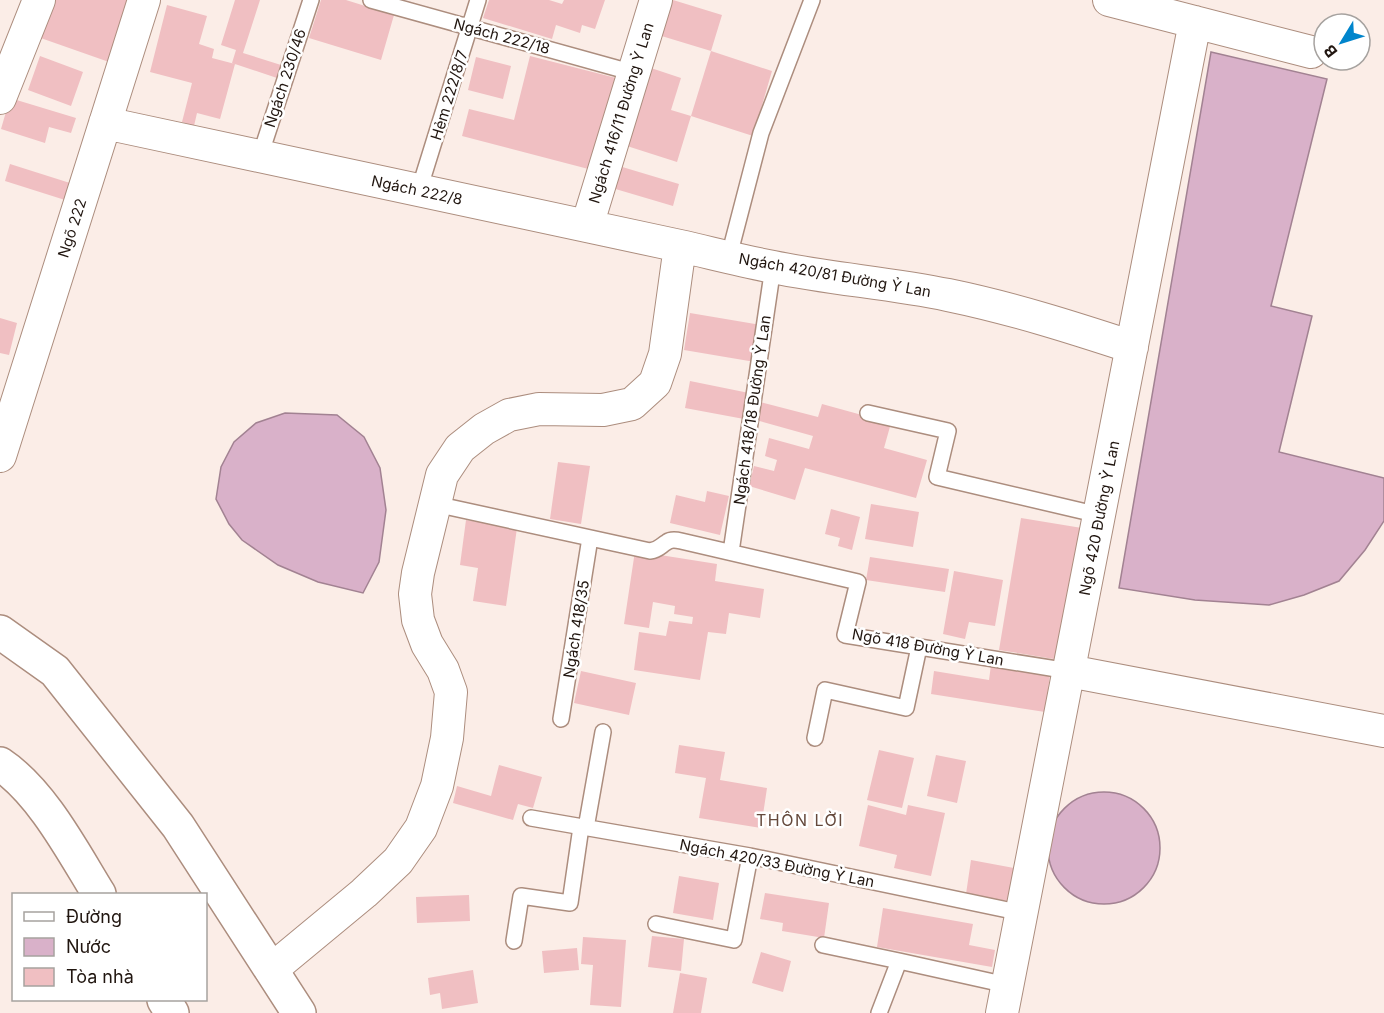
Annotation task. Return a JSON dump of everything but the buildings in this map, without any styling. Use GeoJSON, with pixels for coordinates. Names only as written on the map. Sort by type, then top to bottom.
{"type":"FeatureCollection","features":[{"type":"Feature","properties":{"kind":"street"},"geometry":{"type":"LineString","coordinates":[[0,98],[39,0]]}},
{"type":"Feature","properties":{"kind":"street","name":"Ngõ 222"},"geometry":{"type":"LineString","coordinates":[[0,456],[144,0]]}},
{"type":"Feature","properties":{"kind":"street","name":"Ngách 416/11 Đường Ỷ Lan"},"geometry":{"type":"LineString","coordinates":[[587,226],[656,0]]}},
{"type":"Feature","properties":{"kind":"street"},"geometry":{"type":"LineString","coordinates":[[1109,0],[1311,52]]}},
{"type":"Feature","properties":{"kind":"street","name":"Ngõ 420 Đường Ỷ Lan"},"geometry":{"type":"LineString","coordinates":[[1005,999],[1195,22]]}},
{"type":"Feature","properties":{"kind":"street","name":"Ngách 222/8"},"geometry":{"type":"LineString","coordinates":[[105,123],[729,256]]}},
{"type":"Feature","properties":{"kind":"street"},"geometry":{"type":"LineString","coordinates":[[271,970],[364,893],[398,861],[421,828],[437,786],[447,738],[451,692],[443,670],[418,621],[415,594],[417,573],[442,475],[460,448],[484,429],[509,415],[539,409],[603,410],[632,404],[656,383],[665,354],[680,246]]}},
{"type":"Feature","properties":{"kind":"street","name":"Ngách 420/81 Đường Ỷ Lan"},"geometry":{"type":"LineString","coordinates":[[729,256],[773,267],[949,295],[1016,311],[1132,347]]}},
{"type":"Feature","properties":{"kind":"street"},"geometry":{"type":"LineString","coordinates":[[3,629],[55,671],[171,817],[299,1013]]}},
{"type":"Feature","properties":{"kind":"street","name":"Ngõ 418 Đường Ỷ Lan"},"geometry":{"type":"LineString","coordinates":[[1069,671],[1384,731]]}},
{"type":"Feature","properties":{"kind":"street"},"geometry":{"type":"LineString","coordinates":[[0,764],[12,772],[39,803],[65,839],[98,893]]}},
{"type":"Feature","properties":{"kind":"lane","name":"Ngách 230/46"},"geometry":{"type":"LineString","coordinates":[[260,156],[310,0]]}},
{"type":"Feature","properties":{"kind":"lane","name":"Ngách 222/18"},"geometry":{"type":"LineString","coordinates":[[371,0],[634,73]]}},
{"type":"Feature","properties":{"kind":"lane","name":"Hẻm 222/8/7"},"geometry":{"type":"LineString","coordinates":[[419,190],[478,0]]}},
{"type":"Feature","properties":{"kind":"lane","name":"Ngách 420/81 Đường Ỷ Lan"},"geometry":{"type":"LineString","coordinates":[[729,256],[761,133],[812,0]]}},
{"type":"Feature","properties":{"kind":"lane","name":"Ngách 418/18 Đường Ỷ Lan"},"geometry":{"type":"LineString","coordinates":[[731,552],[773,267]]}},
{"type":"Feature","properties":{"kind":"lane"},"geometry":{"type":"LineString","coordinates":[[868,413],[948,431],[937,477],[1099,515]]}},
{"type":"Feature","properties":{"kind":"lane","name":"Ngõ 418 Đường Ỷ Lan"},"geometry":{"type":"LineString","coordinates":[[435,504],[650,551],[657,550],[672,540],[681,541],[858,582],[845,635],[1069,671]]}},
{"type":"Feature","properties":{"kind":"lane","name":"Ngách 418/35"},"geometry":{"type":"LineString","coordinates":[[561,719],[591,538]]}},
{"type":"Feature","properties":{"kind":"lane"},"geometry":{"type":"LineString","coordinates":[[815,738],[825,690],[906,708],[919,647]]}},
{"type":"Feature","properties":{"kind":"lane"},"geometry":{"type":"LineString","coordinates":[[514,941],[521,896],[570,903],[603,732]]}},
{"type":"Feature","properties":{"kind":"lane","name":"Ngách 420/33 Đường Ỷ Lan"},"geometry":{"type":"LineString","coordinates":[[531,818],[750,856],[1022,912]]}},
{"type":"Feature","properties":{"kind":"lane"},"geometry":{"type":"LineString","coordinates":[[656,924],[734,940],[750,856]]}},
{"type":"Feature","properties":{"kind":"lane"},"geometry":{"type":"LineString","coordinates":[[823,945],[899,961],[1005,999]]}},
{"type":"Feature","properties":{"kind":"lane"},"geometry":{"type":"LineString","coordinates":[[879,1013],[899,961]]}},
{"type":"Feature","properties":{"kind":"water"},"geometry":{"type":"Polygon","coordinates":[[[1211,52],[1327,79],[1271,306],[1312,316],[1279,452],[1384,478],[1384,521],[1365,550],[1339,581],[1304,595],[1269,605],[1195,600],[1119,588],[1211,52]]]}},
{"type":"Feature","properties":{"kind":"water"},"geometry":{"type":"Polygon","coordinates":[[[285,413],[337,415],[364,437],[380,468],[386,510],[379,562],[363,593],[318,582],[278,565],[242,540],[229,524],[216,499],[221,467],[234,442],[256,423],[285,413]]]}},
{"type":"Feature","properties":{"kind":"water"},"geometry":{"type":"Polygon","coordinates":[[[1104,792],[1126,796],[1144,808],[1156,826],[1160,848],[1156,870],[1144,888],[1126,900],[1104,904],[1082,900],[1064,888],[1052,870],[1048,848],[1052,826],[1064,808],[1082,796],[1104,792]]]}},
{"type":"Feature","properties":{"kind":"district","name":"THÔN LỜI"},"geometry":{"type":"Point","coordinates":[800,820]}}]}
